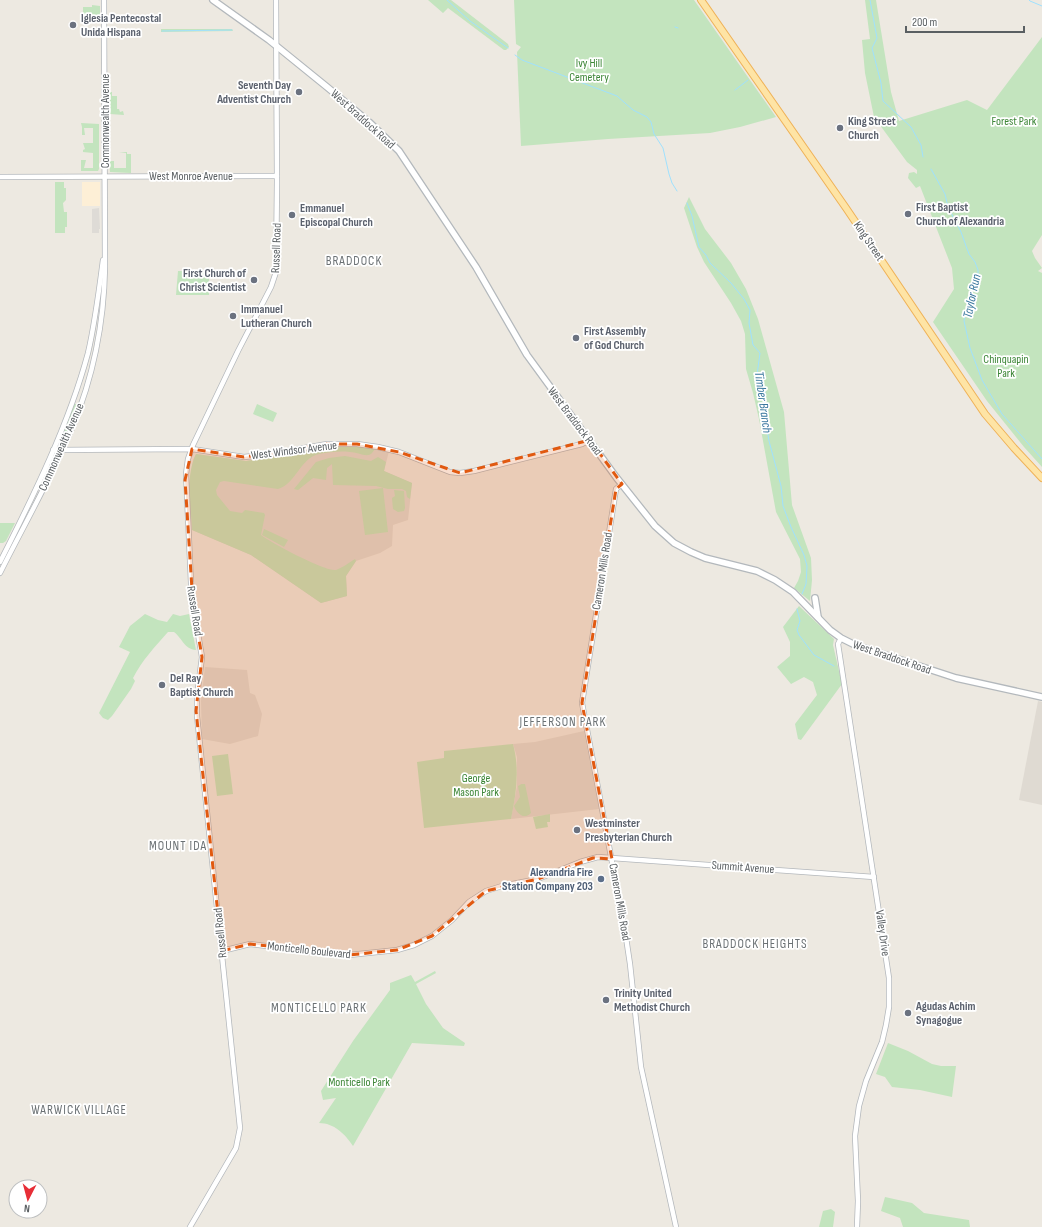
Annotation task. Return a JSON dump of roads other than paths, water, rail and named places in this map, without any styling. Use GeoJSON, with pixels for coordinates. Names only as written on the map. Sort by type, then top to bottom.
{"type":"FeatureCollection","features":[{"type":"Feature","properties":{"kind":"main road","name":"West Braddock Road"},"geometry":{"type":"LineString","coordinates":[[213,0],[276,45],[359,113],[399,151],[476,267],[527,355],[622,484],[655,526],[674,543],[705,558],[766,575],[787,588],[830,630],[841,638],[864,649],[956,678],[1042,697]]}},
{"type":"Feature","properties":{"kind":"main road","name":"King Street"},"geometry":{"type":"LineString","coordinates":[[701,0],[873,248],[985,414],[1042,478]]}},
{"type":"Feature","properties":{"kind":"main road"},"geometry":{"type":"LineString","coordinates":[[815,598],[818,618]]}},
{"type":"Feature","properties":{"kind":"street","name":"Commonwealth Avenue"},"geometry":{"type":"LineString","coordinates":[[0,573],[62,450],[80,407],[90,372],[103,302],[105,270],[104,0]]}},
{"type":"Feature","properties":{"kind":"street","name":"Russell Road"},"geometry":{"type":"LineString","coordinates":[[190,1227],[236,1148],[239,1136],[239,1114],[196,711],[202,661],[201,647],[192,598],[186,487],[187,465],[192,449],[238,351],[274,280],[277,261],[276,0]]}},
{"type":"Feature","properties":{"kind":"street","name":"West Monroe Avenue"},"geometry":{"type":"LineString","coordinates":[[0,177],[277,176]]}},
{"type":"Feature","properties":{"kind":"street","name":"Commonwealth Avenue"},"geometry":{"type":"LineString","coordinates":[[0,562],[32,498],[75,396],[93,329],[105,243]]}},
{"type":"Feature","properties":{"kind":"street","name":"West Windsor Avenue"},"geometry":{"type":"LineString","coordinates":[[53,450],[192,449],[244,457],[328,444],[362,445],[399,452],[450,472],[460,473],[474,471],[582,444],[590,440]]}},
{"type":"Feature","properties":{"kind":"street","name":"Cameron Mills Road"},"geometry":{"type":"LineString","coordinates":[[622,484],[616,490],[582,703],[612,859],[629,958],[641,1067],[674,1212],[676,1227]]}},
{"type":"Feature","properties":{"kind":"street","name":"Valley Drive"},"geometry":{"type":"LineString","coordinates":[[841,638],[838,644],[889,978],[889,1007],[882,1042],[866,1081],[855,1136],[858,1201],[857,1227]]}},
{"type":"Feature","properties":{"kind":"street","name":"Monticello Boulevard"},"geometry":{"type":"LineString","coordinates":[[222,951],[250,944],[343,955],[397,950],[432,936],[452,920],[469,902],[486,891],[502,886],[538,879],[593,858],[603,857],[612,859]]}},
{"type":"Feature","properties":{"kind":"street","name":"Summit Avenue"},"geometry":{"type":"LineString","coordinates":[[612,859],[874,877]]}},
{"type":"Feature","properties":{"kind":"waterway","name":"Timber Branch"},"geometry":{"type":"LineString","coordinates":[[447,0],[470,21],[508,48]]}},
{"type":"Feature","properties":{"kind":"waterway","name":"Taylor Run"},"geometry":{"type":"LineString","coordinates":[[870,0],[877,38],[872,48],[881,83],[883,101],[911,127],[921,145],[923,157]]}},
{"type":"Feature","properties":{"kind":"waterway"},"geometry":{"type":"LineString","coordinates":[[1029,0],[1042,6]]}},
{"type":"Feature","properties":{"kind":"waterway"},"geometry":{"type":"LineString","coordinates":[[162,31],[232,30]]}},
{"type":"Feature","properties":{"kind":"waterway","name":"Timber Branch"},"geometry":{"type":"LineString","coordinates":[[515,55],[522,60],[617,96],[633,110],[647,117],[651,122],[654,134],[663,148],[669,174],[677,191]]}},
{"type":"Feature","properties":{"kind":"waterway"},"geometry":{"type":"LineString","coordinates":[[735,90],[748,80]]}},
{"type":"Feature","properties":{"kind":"waterway","name":"Taylor Run"},"geometry":{"type":"LineString","coordinates":[[931,169],[945,194],[948,207],[961,232],[969,254],[975,262],[978,270],[978,277],[970,295],[964,321],[970,348],[982,380],[1002,414],[1042,459]]}},
{"type":"Feature","properties":{"kind":"waterway","name":"Timber Branch"},"geometry":{"type":"LineString","coordinates":[[687,203],[692,216],[699,247],[706,255],[710,263],[731,283],[744,299],[750,310],[749,323],[753,345],[760,353],[757,375],[765,391],[764,410],[769,441],[781,486],[783,506],[804,555],[807,566],[806,584],[802,594]]}},
{"type":"Feature","properties":{"kind":"waterway","name":"Timber Branch"},"geometry":{"type":"LineString","coordinates":[[797,609],[800,621],[797,630],[799,635],[814,655],[834,666]]}},
{"type":"Feature","properties":{"kind":"place","name":"Iglesia Pentecostal Unida Hispana"},"geometry":{"type":"Point","coordinates":[73,25]}},
{"type":"Feature","properties":{"kind":"place","name":"Seventh Day Adventist Church"},"geometry":{"type":"Point","coordinates":[299,92]}},
{"type":"Feature","properties":{"kind":"place","name":"King Street Church"},"geometry":{"type":"Point","coordinates":[840,128]}},
{"type":"Feature","properties":{"kind":"place","name":"First Baptist Church of Alexandria"},"geometry":{"type":"Point","coordinates":[908,214]}},
{"type":"Feature","properties":{"kind":"place","name":"Emmanuel Episcopal Church"},"geometry":{"type":"Point","coordinates":[292,215]}},
{"type":"Feature","properties":{"kind":"place","name":"First Church of Christ Scientist"},"geometry":{"type":"Point","coordinates":[254,280]}},
{"type":"Feature","properties":{"kind":"place","name":"Immanuel Lutheran Church"},"geometry":{"type":"Point","coordinates":[233,316]}},
{"type":"Feature","properties":{"kind":"place","name":"First Assembly of God Church"},"geometry":{"type":"Point","coordinates":[576,338]}},
{"type":"Feature","properties":{"kind":"place","name":"Del Ray Baptist Church"},"geometry":{"type":"Point","coordinates":[162,685]}},
{"type":"Feature","properties":{"kind":"place","name":"Westminster Presbyterian Church"},"geometry":{"type":"Point","coordinates":[577,830]}},
{"type":"Feature","properties":{"kind":"place","name":"Alexandria Fire Station Company 203"},"geometry":{"type":"Point","coordinates":[601,879]}},
{"type":"Feature","properties":{"kind":"place","name":"Trinity United Methodist Church"},"geometry":{"type":"Point","coordinates":[606,1000]}},
{"type":"Feature","properties":{"kind":"place","name":"Agudas Achim Synagogue"},"geometry":{"type":"Point","coordinates":[908,1013]}},
{"type":"Feature","properties":{"kind":"district","name":"BRADDOCK"},"geometry":{"type":"Point","coordinates":[354,260]}},
{"type":"Feature","properties":{"kind":"district","name":"JEFFERSON PARK"},"geometry":{"type":"Point","coordinates":[563,721]}},
{"type":"Feature","properties":{"kind":"district","name":"MOUNT IDA"},"geometry":{"type":"Point","coordinates":[178,845]}},
{"type":"Feature","properties":{"kind":"district","name":"BRADDOCK HEIGHTS"},"geometry":{"type":"Point","coordinates":[755,943]}},
{"type":"Feature","properties":{"kind":"district","name":"MONTICELLO PARK"},"geometry":{"type":"Point","coordinates":[319,1007]}},
{"type":"Feature","properties":{"kind":"district","name":"WARWICK VILLAGE"},"geometry":{"type":"Point","coordinates":[79,1109]}},
{"type":"Feature","properties":{"kind":"park label","name":"Ivy Hill Cemetery"},"geometry":{"type":"Point","coordinates":[589,70]}},
{"type":"Feature","properties":{"kind":"park label","name":"Forest Park"},"geometry":{"type":"Point","coordinates":[1014,121]}},
{"type":"Feature","properties":{"kind":"park label","name":"Chinquapin Park"},"geometry":{"type":"Point","coordinates":[1006,366]}},
{"type":"Feature","properties":{"kind":"park label","name":"George Mason Park"},"geometry":{"type":"Point","coordinates":[476,785]}},
{"type":"Feature","properties":{"kind":"park label","name":"Monticello Park"},"geometry":{"type":"Point","coordinates":[359,1082]}}]}
